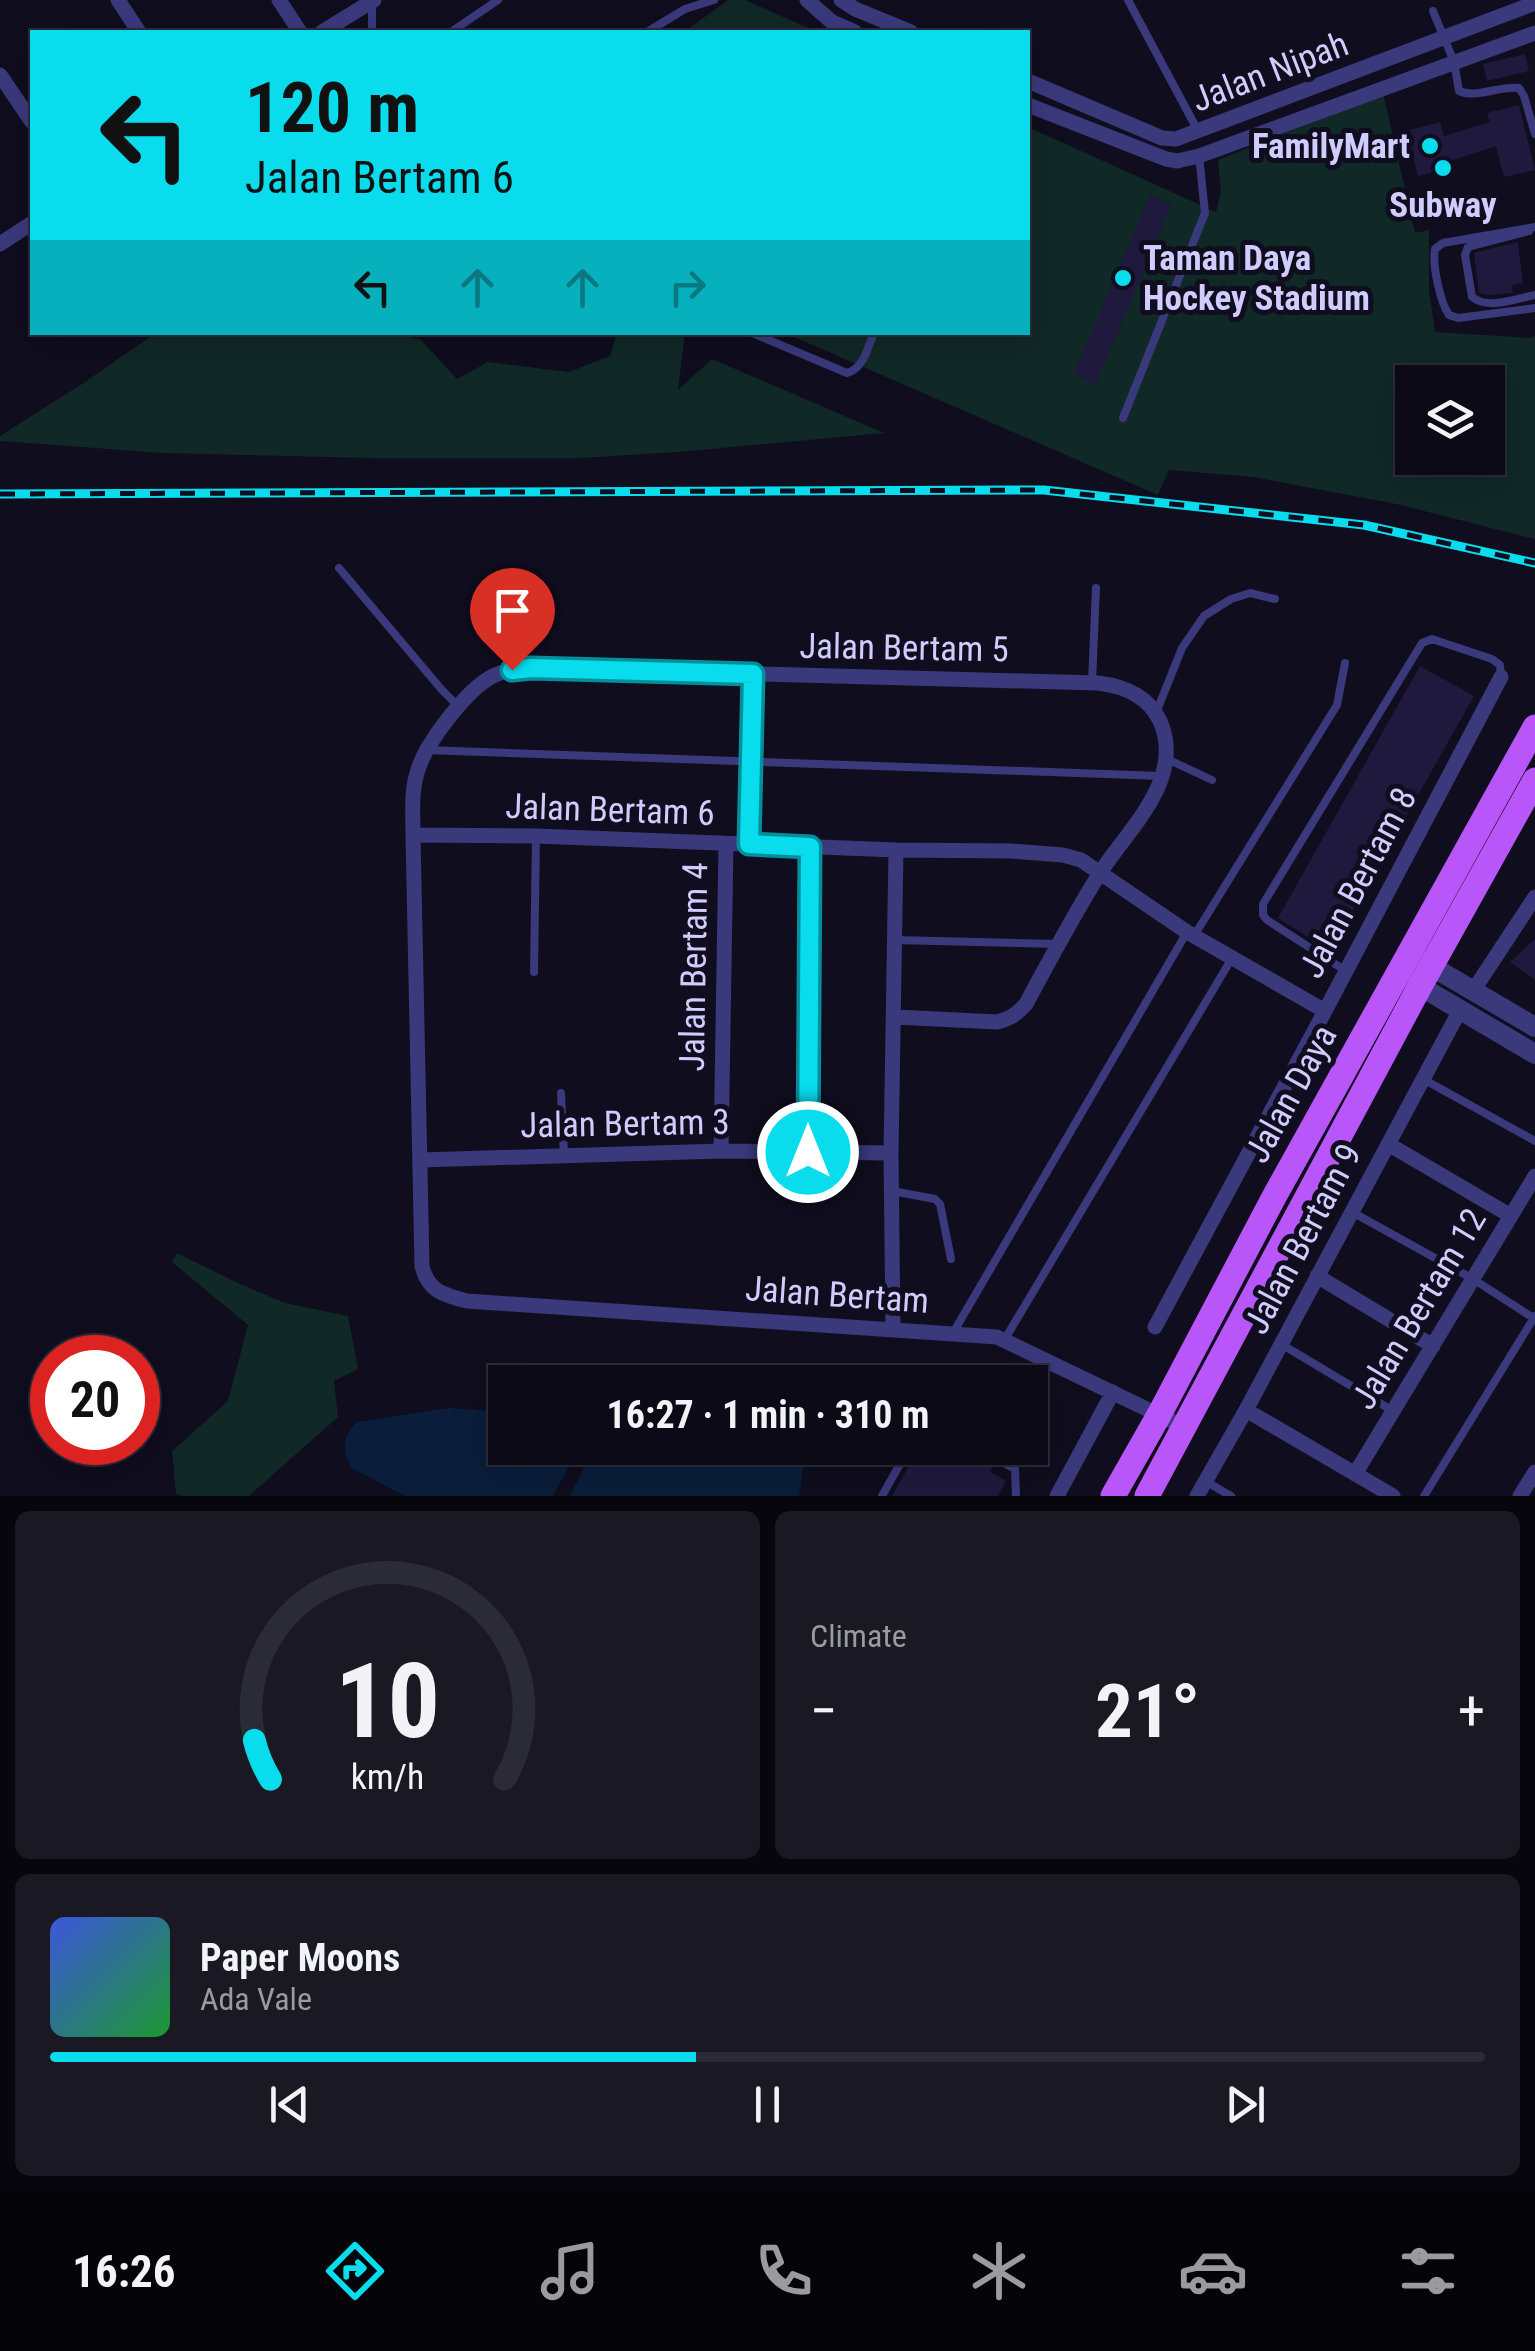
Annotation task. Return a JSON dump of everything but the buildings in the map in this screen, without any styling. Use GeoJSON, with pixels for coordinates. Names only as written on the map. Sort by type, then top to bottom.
{"type":"FeatureCollection","features":[{"type":"Feature","properties":{"kind":"main road","name":"Jalan Daya"},"geometry":{"type":"LineString","coordinates":[[1147,1496],[1535,728]]}},
{"type":"Feature","properties":{"kind":"main road","name":"Jalan Daya"},"geometry":{"type":"LineString","coordinates":[[1112,1496],[1274,1197],[1535,780]]}},
{"type":"Feature","properties":{"kind":"street"},"geometry":{"type":"LineString","coordinates":[[118,0],[138,30]]}},
{"type":"Feature","properties":{"kind":"street"},"geometry":{"type":"LineString","coordinates":[[279,0],[299,30]]}},
{"type":"Feature","properties":{"kind":"street"},"geometry":{"type":"LineString","coordinates":[[325,30],[373,0]]}},
{"type":"Feature","properties":{"kind":"street"},"geometry":{"type":"LineString","coordinates":[[807,0],[832,22],[850,30]]}},
{"type":"Feature","properties":{"kind":"street"},"geometry":{"type":"LineString","coordinates":[[841,0],[906,30]]}},
{"type":"Feature","properties":{"kind":"street","name":"Jalan Nipah"},"geometry":{"type":"LineString","coordinates":[[1030,82],[1167,139],[1176,139],[1535,4]]}},
{"type":"Feature","properties":{"kind":"street","name":"Jalan Nipah"},"geometry":{"type":"LineString","coordinates":[[1030,107],[1176,161],[1199,156],[1534,33]]}},
{"type":"Feature","properties":{"kind":"street"},"geometry":{"type":"LineString","coordinates":[[0,75],[30,119]]}},
{"type":"Feature","properties":{"kind":"street"},"geometry":{"type":"LineString","coordinates":[[0,244],[30,224]]}},
{"type":"Feature","properties":{"kind":"street","name":"Jalan Bertam 5"},"geometry":{"type":"LineString","coordinates":[[466,1301],[434,1290],[425,1279],[422,1266],[413,796],[426,750],[486,680],[531,668],[1092,682],[1122,686],[1156,713]]}},
{"type":"Feature","properties":{"kind":"street","name":"Jalan Bertam 8"},"geometry":{"type":"LineString","coordinates":[[1154,1327],[1500,676]]}},
{"type":"Feature","properties":{"kind":"street"},"geometry":{"type":"LineString","coordinates":[[895,1017],[997,1022],[1018,1014],[1100,872],[1147,808],[1162,776],[1167,759],[1162,724],[1156,713]]}},
{"type":"Feature","properties":{"kind":"street","name":"Jalan Bertam 6"},"geometry":{"type":"LineString","coordinates":[[413,835],[1064,854],[1100,872],[1190,934],[1325,1011]]}},
{"type":"Feature","properties":{"kind":"street","name":"Jalan Bertam 4"},"geometry":{"type":"LineString","coordinates":[[721,1151],[726,844]]}},
{"type":"Feature","properties":{"kind":"street"},"geometry":{"type":"LineString","coordinates":[[894,1329],[891,1152],[896,850]]}},
{"type":"Feature","properties":{"kind":"street"},"geometry":{"type":"LineString","coordinates":[[1473,991],[1535,896]]}},
{"type":"Feature","properties":{"kind":"street"},"geometry":{"type":"LineString","coordinates":[[1414,970],[1473,991],[1535,1027]]}},
{"type":"Feature","properties":{"kind":"street"},"geometry":{"type":"LineString","coordinates":[[1414,970],[1460,1010],[1535,1054]]}},
{"type":"Feature","properties":{"kind":"street","name":"Jalan Bertam 9"},"geometry":{"type":"LineString","coordinates":[[1201,1488],[1460,1010]]}},
{"type":"Feature","properties":{"kind":"street"},"geometry":{"type":"LineString","coordinates":[[1388,1144],[1511,1216]]}},
{"type":"Feature","properties":{"kind":"street","name":"Jalan Bertam 3"},"geometry":{"type":"LineString","coordinates":[[421,1160],[721,1151],[891,1152]]}},
{"type":"Feature","properties":{"kind":"street","name":"Jalan Bertam 12"},"geometry":{"type":"LineString","coordinates":[[1355,1474],[1535,1176]]}},
{"type":"Feature","properties":{"kind":"street"},"geometry":{"type":"LineString","coordinates":[[1317,1276],[1432,1346]]}},
{"type":"Feature","properties":{"kind":"street","name":"Jalan Bertam"},"geometry":{"type":"LineString","coordinates":[[466,1301],[1005,1339],[1184,1428]]}},
{"type":"Feature","properties":{"kind":"street"},"geometry":{"type":"LineString","coordinates":[[1057,1496],[1114,1392]]}},
{"type":"Feature","properties":{"kind":"street"},"geometry":{"type":"LineString","coordinates":[[1246,1410],[1393,1496]]}},
{"type":"Feature","properties":{"kind":"street"},"geometry":{"type":"LineString","coordinates":[[1520,1496],[1535,1472]]}},
{"type":"Feature","properties":{"kind":"lane"},"geometry":{"type":"LineString","coordinates":[[372,30],[373,0]]}},
{"type":"Feature","properties":{"kind":"lane"},"geometry":{"type":"LineString","coordinates":[[455,30],[498,0]]}},
{"type":"Feature","properties":{"kind":"lane"},"geometry":{"type":"LineString","coordinates":[[650,30],[697,4],[714,0]]}},
{"type":"Feature","properties":{"kind":"lane"},"geometry":{"type":"LineString","coordinates":[[1128,0],[1198,131]]}},
{"type":"Feature","properties":{"kind":"lane"},"geometry":{"type":"LineString","coordinates":[[1432,11],[1454,62],[1459,91],[1464,94],[1519,88],[1535,134]]}},
{"type":"Feature","properties":{"kind":"lane"},"geometry":{"type":"LineString","coordinates":[[664,30],[665,21]]}},
{"type":"Feature","properties":{"kind":"lane"},"geometry":{"type":"LineString","coordinates":[[1123,418],[1205,213],[1199,156]]}},
{"type":"Feature","properties":{"kind":"lane"},"geometry":{"type":"LineString","coordinates":[[1535,227],[1468,248],[1465,255],[1476,302],[1486,304],[1535,295]]}},
{"type":"Feature","properties":{"kind":"lane"},"geometry":{"type":"LineString","coordinates":[[1535,227],[1443,244],[1436,249],[1434,258],[1449,316],[1535,308]]}},
{"type":"Feature","properties":{"kind":"lane"},"geometry":{"type":"LineString","coordinates":[[757,335],[847,373],[861,364],[873,335]]}},
{"type":"Feature","properties":{"kind":"lane"},"geometry":{"type":"LineString","coordinates":[[339,568],[459,708]]}},
{"type":"Feature","properties":{"kind":"lane"},"geometry":{"type":"LineString","coordinates":[[1092,682],[1096,588]]}},
{"type":"Feature","properties":{"kind":"lane"},"geometry":{"type":"LineString","coordinates":[[1156,713],[1182,648],[1204,616],[1231,599],[1250,593],[1275,599]]}},
{"type":"Feature","properties":{"kind":"lane"},"geometry":{"type":"LineString","coordinates":[[1346,971],[1267,920],[1263,904],[1422,643],[1432,639],[1492,659],[1500,664],[1500,676]]}},
{"type":"Feature","properties":{"kind":"lane"},"geometry":{"type":"LineString","coordinates":[[953,1333],[1190,934],[1337,705],[1345,663]]}},
{"type":"Feature","properties":{"kind":"lane"},"geometry":{"type":"LineString","coordinates":[[749,844],[753,674]]}},
{"type":"Feature","properties":{"kind":"lane"},"geometry":{"type":"LineString","coordinates":[[426,750],[1162,776]]}},
{"type":"Feature","properties":{"kind":"lane"},"geometry":{"type":"LineString","coordinates":[[1167,759],[1212,780]]}},
{"type":"Feature","properties":{"kind":"lane"},"geometry":{"type":"LineString","coordinates":[[534,972],[536,836]]}},
{"type":"Feature","properties":{"kind":"lane"},"geometry":{"type":"LineString","coordinates":[[808,1152],[810,847]]}},
{"type":"Feature","properties":{"kind":"lane"},"geometry":{"type":"LineString","coordinates":[[894,940],[1058,944]]}},
{"type":"Feature","properties":{"kind":"lane"},"geometry":{"type":"LineString","coordinates":[[1005,1339],[1232,958]]}},
{"type":"Feature","properties":{"kind":"lane"},"geometry":{"type":"LineString","coordinates":[[1423,1079],[1535,1141]]}},
{"type":"Feature","properties":{"kind":"lane"},"geometry":{"type":"LineString","coordinates":[[561,1093],[564,1155]]}},
{"type":"Feature","properties":{"kind":"lane"},"geometry":{"type":"LineString","coordinates":[[892,1191],[935,1199],[940,1204],[951,1258]]}},
{"type":"Feature","properties":{"kind":"lane"},"geometry":{"type":"LineString","coordinates":[[1352,1212],[1535,1318],[1424,1496]]}},
{"type":"Feature","properties":{"kind":"lane"},"geometry":{"type":"LineString","coordinates":[[1281,1344],[1393,1411]]}},
{"type":"Feature","properties":{"kind":"lane"},"geometry":{"type":"LineString","coordinates":[[882,1496],[900,1465]]}},
{"type":"Feature","properties":{"kind":"lane"},"geometry":{"type":"LineString","coordinates":[[1008,1465],[1015,1469],[1019,1495]]}},
{"type":"Feature","properties":{"kind":"lane"},"geometry":{"type":"LineString","coordinates":[[1201,1488],[1231,1496]]}},
{"type":"Feature","properties":{"kind":"green space"},"geometry":{"type":"Polygon","coordinates":[[[728,0],[745,0],[813,30],[687,30],[728,0]]]}},
{"type":"Feature","properties":{"kind":"green space"},"geometry":{"type":"Polygon","coordinates":[[[1383,93],[1415,233],[1429,230],[1429,290],[1435,332],[1535,336],[1535,539],[1396,504],[1253,477],[1169,470],[1158,495],[790,335],[1030,335],[1030,128],[1216,212],[1221,192],[1218,160],[1383,93]]]}},
{"type":"Feature","properties":{"kind":"green space"},"geometry":{"type":"Polygon","coordinates":[[[153,335],[402,335],[421,340],[457,379],[488,362],[569,372],[610,356],[616,335],[685,335],[678,390],[712,359],[884,433],[580,458],[163,453],[0,441],[0,436],[153,335]]]}},
{"type":"Feature","properties":{"kind":"green space"},"geometry":{"type":"Polygon","coordinates":[[[177,1253],[285,1303],[348,1316],[358,1369],[334,1381],[338,1417],[249,1496],[176,1494],[172,1451],[228,1401],[248,1325],[172,1262],[177,1253]]]}},
{"type":"Feature","properties":{"kind":"water"},"geometry":{"type":"Polygon","coordinates":[[[449,1408],[488,1411],[488,1465],[570,1465],[553,1496],[405,1496],[353,1469],[349,1463],[346,1438],[357,1422],[449,1408]]]}},
{"type":"Feature","properties":{"kind":"water"},"geometry":{"type":"Polygon","coordinates":[[[586,1465],[804,1465],[799,1496],[570,1496],[586,1465]]]}},
{"type":"Feature","properties":{"kind":"railway"},"geometry":{"type":"LineString","coordinates":[[0,494],[1044,490],[1364,525],[1535,563]]}},
{"type":"Feature","properties":{"kind":"place","name":"FamilyMart"},"geometry":{"type":"Point","coordinates":[1430,146]}},
{"type":"Feature","properties":{"kind":"place","name":"Subway"},"geometry":{"type":"Point","coordinates":[1443,168]}},
{"type":"Feature","properties":{"kind":"place","name":"Taman Daya Hockey Stadium"},"geometry":{"type":"Point","coordinates":[1123,278]}},
{"type":"Feature","properties":{"kind":"route"},"geometry":{"type":"LineString","coordinates":[[512,670],[753,674],[749,844],[810,847],[808,1152]]}}]}
